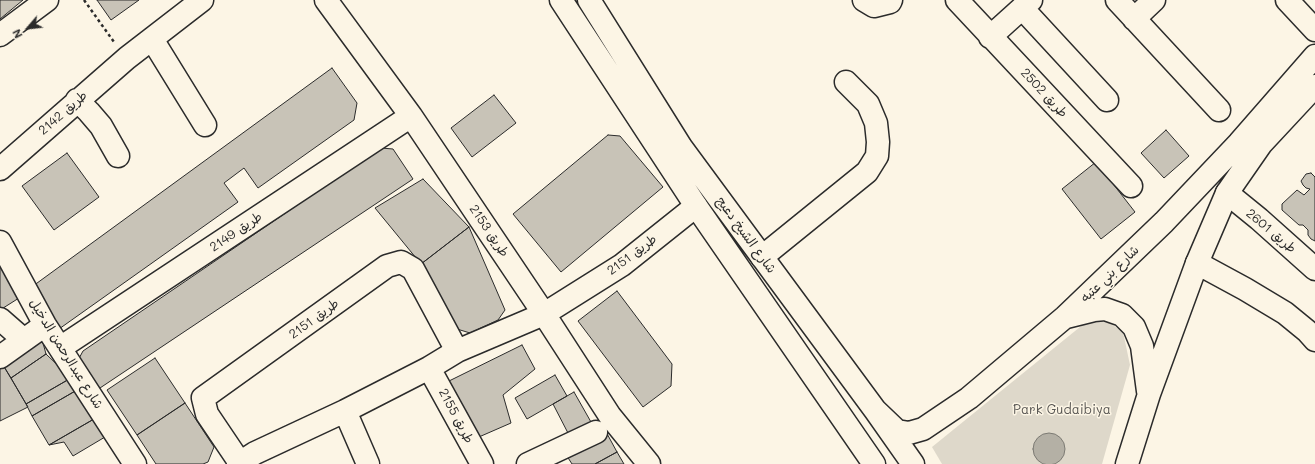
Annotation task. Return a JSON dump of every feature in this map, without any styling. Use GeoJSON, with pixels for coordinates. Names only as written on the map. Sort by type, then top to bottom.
{"type":"FeatureCollection","features":[{"type":"Feature","properties":{"kind":"street","name":"طريق 2142"},"geometry":{"type":"LineString","coordinates":[[0,169],[127,58],[202,0]]}},
{"type":"Feature","properties":{"kind":"street","name":"طريق 2153"},"geometry":{"type":"LineString","coordinates":[[326,0],[411,116],[544,314],[610,416],[649,464]]}},
{"type":"Feature","properties":{"kind":"street","name":"شارع الشيخ دعيج"},"geometry":{"type":"LineString","coordinates":[[561,0],[696,206],[874,464]]}},
{"type":"Feature","properties":{"kind":"street","name":"شارع الشيخ دعيج"},"geometry":{"type":"LineString","coordinates":[[589,0],[681,147],[875,410],[913,464]]}},
{"type":"Feature","properties":{"kind":"street"},"geometry":{"type":"LineString","coordinates":[[864,0],[874,6],[890,2],[892,0]]}},
{"type":"Feature","properties":{"kind":"street","name":"طريق 2502"},"geometry":{"type":"LineString","coordinates":[[957,0],[1131,186]]}},
{"type":"Feature","properties":{"kind":"street"},"geometry":{"type":"LineString","coordinates":[[1117,0],[1219,110]]}},
{"type":"Feature","properties":{"kind":"street"},"geometry":{"type":"LineString","coordinates":[[1134,19],[1154,0]]}},
{"type":"Feature","properties":{"kind":"street"},"geometry":{"type":"LineString","coordinates":[[1287,0],[1315,30]]}},
{"type":"Feature","properties":{"kind":"street"},"geometry":{"type":"LineString","coordinates":[[0,35],[44,1]]}},
{"type":"Feature","properties":{"kind":"street"},"geometry":{"type":"LineString","coordinates":[[990,37],[1027,4],[1107,100]]}},
{"type":"Feature","properties":{"kind":"street"},"geometry":{"type":"LineString","coordinates":[[152,39],[205,125]]}},
{"type":"Feature","properties":{"kind":"street","name":"شارع بني عتبه"},"geometry":{"type":"LineString","coordinates":[[875,410],[897,430],[909,434],[924,429],[969,398],[1065,318],[1186,199],[1239,143],[1315,56]]}},
{"type":"Feature","properties":{"kind":"street"},"geometry":{"type":"LineString","coordinates":[[762,257],[867,172],[877,156],[878,142],[876,123],[868,104],[846,82]]}},
{"type":"Feature","properties":{"kind":"street"},"geometry":{"type":"LineString","coordinates":[[1127,464],[1149,394],[1197,263],[1227,193],[1262,144],[1315,86]]}},
{"type":"Feature","properties":{"kind":"street"},"geometry":{"type":"LineString","coordinates":[[78,100],[101,126],[118,156]]}},
{"type":"Feature","properties":{"kind":"street","name":"طريق 2149"},"geometry":{"type":"LineString","coordinates":[[60,348],[411,116]]}},
{"type":"Feature","properties":{"kind":"street","name":"طريق 2601"},"geometry":{"type":"LineString","coordinates":[[1227,193],[1259,219],[1315,269]]}},
{"type":"Feature","properties":{"kind":"street","name":"طريق 2151"},"geometry":{"type":"LineString","coordinates":[[457,351],[413,269],[401,262],[387,266],[204,398],[208,414],[248,461],[430,368],[457,351],[544,314],[622,265],[696,206]]}},
{"type":"Feature","properties":{"kind":"street","name":"شارع عبدالرحمن الدخيل"},"geometry":{"type":"LineString","coordinates":[[0,242],[46,325],[135,464]]}},
{"type":"Feature","properties":{"kind":"street"},"geometry":{"type":"LineString","coordinates":[[1197,263],[1285,313],[1307,331],[1315,340]]}},
{"type":"Feature","properties":{"kind":"street"},"geometry":{"type":"LineString","coordinates":[[1065,318],[1094,310],[1105,309],[1122,315],[1134,327],[1142,346],[1149,394]]}},
{"type":"Feature","properties":{"kind":"street"},"geometry":{"type":"LineString","coordinates":[[0,318],[24,340]]}},
{"type":"Feature","properties":{"kind":"street"},"geometry":{"type":"LineString","coordinates":[[0,357],[46,325]]}},
{"type":"Feature","properties":{"kind":"street","name":"طريق 2155"},"geometry":{"type":"LineString","coordinates":[[430,368],[482,464]]}},
{"type":"Feature","properties":{"kind":"street"},"geometry":{"type":"LineString","coordinates":[[345,411],[368,464]]}},
{"type":"Feature","properties":{"kind":"street"},"geometry":{"type":"LineString","coordinates":[[528,464],[596,432]]}},
{"type":"Feature","properties":{"kind":"path"},"geometry":{"type":"LineString","coordinates":[[84,0],[127,58]]}},
{"type":"Feature","properties":{"kind":"green space","name":"Park Gudaibiya"},"geometry":{"type":"Polygon","coordinates":[[[1096,314],[1123,332],[1130,365],[1102,464],[942,464],[932,447],[1096,314]]]}},
{"type":"Feature","properties":{"kind":"shaded area"},"geometry":{"type":"Polygon","coordinates":[[[1046,433],[1052,433],[1061,437],[1065,449],[1061,461],[1052,465],[1046,465],[1037,461],[1033,452],[1033,446],[1037,437],[1046,433]]]}},
{"type":"Feature","properties":{"kind":"building"},"geometry":{"type":"Polygon","coordinates":[[[0,0],[23,0],[0,19],[0,0]]]}},
{"type":"Feature","properties":{"kind":"building"},"geometry":{"type":"Polygon","coordinates":[[[97,0],[139,0],[111,20],[97,0]]]}},
{"type":"Feature","properties":{"kind":"building"},"geometry":{"type":"Polygon","coordinates":[[[332,68],[357,103],[354,120],[258,188],[244,168],[224,183],[238,202],[59,329],[33,286],[332,68]]]}},
{"type":"Feature","properties":{"kind":"building"},"geometry":{"type":"Polygon","coordinates":[[[494,95],[516,123],[472,157],[451,128],[494,95]]]}},
{"type":"Feature","properties":{"kind":"building"},"geometry":{"type":"Polygon","coordinates":[[[1166,130],[1189,156],[1164,178],[1141,153],[1166,130]]]}},
{"type":"Feature","properties":{"kind":"building"},"geometry":{"type":"Polygon","coordinates":[[[608,135],[620,136],[663,187],[561,272],[513,214],[608,135]]]}},
{"type":"Feature","properties":{"kind":"building"},"geometry":{"type":"Polygon","coordinates":[[[381,148],[393,149],[413,179],[94,392],[77,362],[83,351],[381,148]]]}},
{"type":"Feature","properties":{"kind":"building"},"geometry":{"type":"Polygon","coordinates":[[[67,153],[99,197],[54,230],[22,186],[67,153]]]}},
{"type":"Feature","properties":{"kind":"building"},"geometry":{"type":"Polygon","coordinates":[[[1096,162],[1135,212],[1101,239],[1062,189],[1096,162]]]}},
{"type":"Feature","properties":{"kind":"building"},"geometry":{"type":"Polygon","coordinates":[[[1311,173],[1315,177],[1315,241],[1308,235],[1308,230],[1303,225],[1299,225],[1282,210],[1282,204],[1297,190],[1304,195],[1310,189],[1306,188],[1301,181],[1306,174],[1311,173]]]}},
{"type":"Feature","properties":{"kind":"building"},"geometry":{"type":"Polygon","coordinates":[[[423,179],[469,227],[421,264],[375,208],[423,179]]]}},
{"type":"Feature","properties":{"kind":"building"},"geometry":{"type":"Polygon","coordinates":[[[469,227],[505,310],[498,320],[470,333],[457,329],[421,264],[469,227]]]}},
{"type":"Feature","properties":{"kind":"building"},"geometry":{"type":"Polygon","coordinates":[[[6,263],[19,298],[0,310],[0,267],[6,263]]]}},
{"type":"Feature","properties":{"kind":"building"},"geometry":{"type":"Polygon","coordinates":[[[617,291],[672,364],[671,386],[643,407],[578,321],[617,291]]]}},
{"type":"Feature","properties":{"kind":"building"},"geometry":{"type":"Polygon","coordinates":[[[36,337],[43,343],[46,354],[11,378],[3,365],[36,337]]]}},
{"type":"Feature","properties":{"kind":"building"},"geometry":{"type":"Polygon","coordinates":[[[522,345],[535,369],[503,395],[511,423],[472,440],[447,393],[449,381],[522,345]]]}},
{"type":"Feature","properties":{"kind":"building"},"geometry":{"type":"Polygon","coordinates":[[[46,354],[71,378],[26,404],[11,378],[46,354]]]}},
{"type":"Feature","properties":{"kind":"building"},"geometry":{"type":"Polygon","coordinates":[[[155,358],[185,403],[137,435],[107,390],[155,358]]]}},
{"type":"Feature","properties":{"kind":"building"},"geometry":{"type":"Polygon","coordinates":[[[3,365],[28,407],[0,421],[0,367],[3,365]]]}},
{"type":"Feature","properties":{"kind":"building"},"geometry":{"type":"Polygon","coordinates":[[[555,375],[567,396],[527,419],[515,398],[555,375]]]}},
{"type":"Feature","properties":{"kind":"building"},"geometry":{"type":"Polygon","coordinates":[[[71,378],[77,390],[32,416],[26,404],[71,378]]]}},
{"type":"Feature","properties":{"kind":"building"},"geometry":{"type":"Polygon","coordinates":[[[77,390],[94,419],[49,445],[32,416],[77,390]]]}},
{"type":"Feature","properties":{"kind":"building"},"geometry":{"type":"Polygon","coordinates":[[[574,392],[591,422],[569,435],[553,404],[574,392]]]}},
{"type":"Feature","properties":{"kind":"building"},"geometry":{"type":"Polygon","coordinates":[[[185,403],[214,447],[208,462],[203,464],[156,464],[137,435],[185,403]]]}},
{"type":"Feature","properties":{"kind":"building"},"geometry":{"type":"Polygon","coordinates":[[[94,419],[105,437],[73,456],[64,442],[49,445],[94,419]]]}},
{"type":"Feature","properties":{"kind":"building"},"geometry":{"type":"Polygon","coordinates":[[[605,430],[617,452],[595,464],[572,464],[565,453],[605,430]]]}},
{"type":"Feature","properties":{"kind":"building"},"geometry":{"type":"Polygon","coordinates":[[[617,452],[624,464],[595,464],[617,452]]]}}]}
